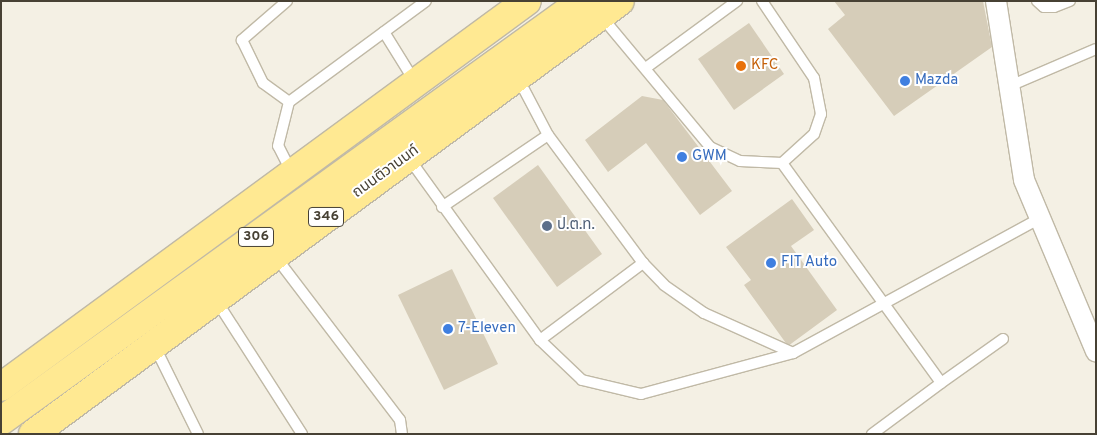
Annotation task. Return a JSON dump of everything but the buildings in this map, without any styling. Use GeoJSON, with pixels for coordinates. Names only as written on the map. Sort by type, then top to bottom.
{"type":"FeatureCollection","features":[{"type":"Feature","properties":{"kind":"main road"},"geometry":{"type":"LineString","coordinates":[[1,387],[293,175],[527,1]]}},
{"type":"Feature","properties":{"kind":"main road","name":"306"},"geometry":{"type":"LineString","coordinates":[[1,421],[601,6]]}},
{"type":"Feature","properties":{"kind":"main road","name":"ถนนติวานนท์"},"geometry":{"type":"LineString","coordinates":[[33,434],[408,156],[514,66]]}},
{"type":"Feature","properties":{"kind":"street"},"geometry":{"type":"LineString","coordinates":[[996,1],[1012,85],[1021,171],[1039,219],[1096,351]]}},
{"type":"Feature","properties":{"kind":"lane"},"geometry":{"type":"LineString","coordinates":[[287,1],[242,40],[263,83],[289,102]]}},
{"type":"Feature","properties":{"kind":"lane"},"geometry":{"type":"LineString","coordinates":[[293,175],[278,146],[289,102],[426,1]]}},
{"type":"Feature","properties":{"kind":"lane"},"geometry":{"type":"LineString","coordinates":[[647,68],[737,1]]}},
{"type":"Feature","properties":{"kind":"lane"},"geometry":{"type":"LineString","coordinates":[[601,6],[647,68],[710,147],[740,161],[782,163],[814,134],[820,114],[814,78],[762,1]]}},
{"type":"Feature","properties":{"kind":"lane"},"geometry":{"type":"LineString","coordinates":[[1037,1],[1044,8],[1054,8],[1070,1]]}},
{"type":"Feature","properties":{"kind":"lane"},"geometry":{"type":"LineString","coordinates":[[384,32],[416,83]]}},
{"type":"Feature","properties":{"kind":"lane"},"geometry":{"type":"LineString","coordinates":[[1012,85],[1096,48]]}},
{"type":"Feature","properties":{"kind":"lane"},"geometry":{"type":"LineString","coordinates":[[514,66],[548,136],[643,263],[664,286],[704,313],[793,353]]}},
{"type":"Feature","properties":{"kind":"lane"},"geometry":{"type":"LineString","coordinates":[[442,207],[548,136]]}},
{"type":"Feature","properties":{"kind":"lane"},"geometry":{"type":"LineString","coordinates":[[408,156],[442,207],[540,340],[582,380],[641,394],[793,353],[886,300],[1039,219]]}},
{"type":"Feature","properties":{"kind":"lane"},"geometry":{"type":"LineString","coordinates":[[782,163],[886,300],[941,383]]}},
{"type":"Feature","properties":{"kind":"lane"},"geometry":{"type":"LineString","coordinates":[[275,255],[400,420],[402,434]]}},
{"type":"Feature","properties":{"kind":"lane"},"geometry":{"type":"LineString","coordinates":[[540,340],[643,263]]}},
{"type":"Feature","properties":{"kind":"lane"},"geometry":{"type":"LineString","coordinates":[[214,298],[302,434]]}},
{"type":"Feature","properties":{"kind":"lane"},"geometry":{"type":"LineString","coordinates":[[872,434],[1004,339]]}},
{"type":"Feature","properties":{"kind":"lane"},"geometry":{"type":"LineString","coordinates":[[153,344],[198,434]]}},
{"type":"Feature","properties":{"kind":"place","name":"KFC"},"geometry":{"type":"Point","coordinates":[741,66]}},
{"type":"Feature","properties":{"kind":"place","name":"Mazda"},"geometry":{"type":"Point","coordinates":[905,81]}},
{"type":"Feature","properties":{"kind":"place","name":"GWM"},"geometry":{"type":"Point","coordinates":[682,157]}},
{"type":"Feature","properties":{"kind":"place","name":"ป.ต.ท."},"geometry":{"type":"Point","coordinates":[547,226]}},
{"type":"Feature","properties":{"kind":"place","name":"FIT Auto"},"geometry":{"type":"Point","coordinates":[771,263]}},
{"type":"Feature","properties":{"kind":"place","name":"7-Eleven"},"geometry":{"type":"Point","coordinates":[448,329]}}]}
